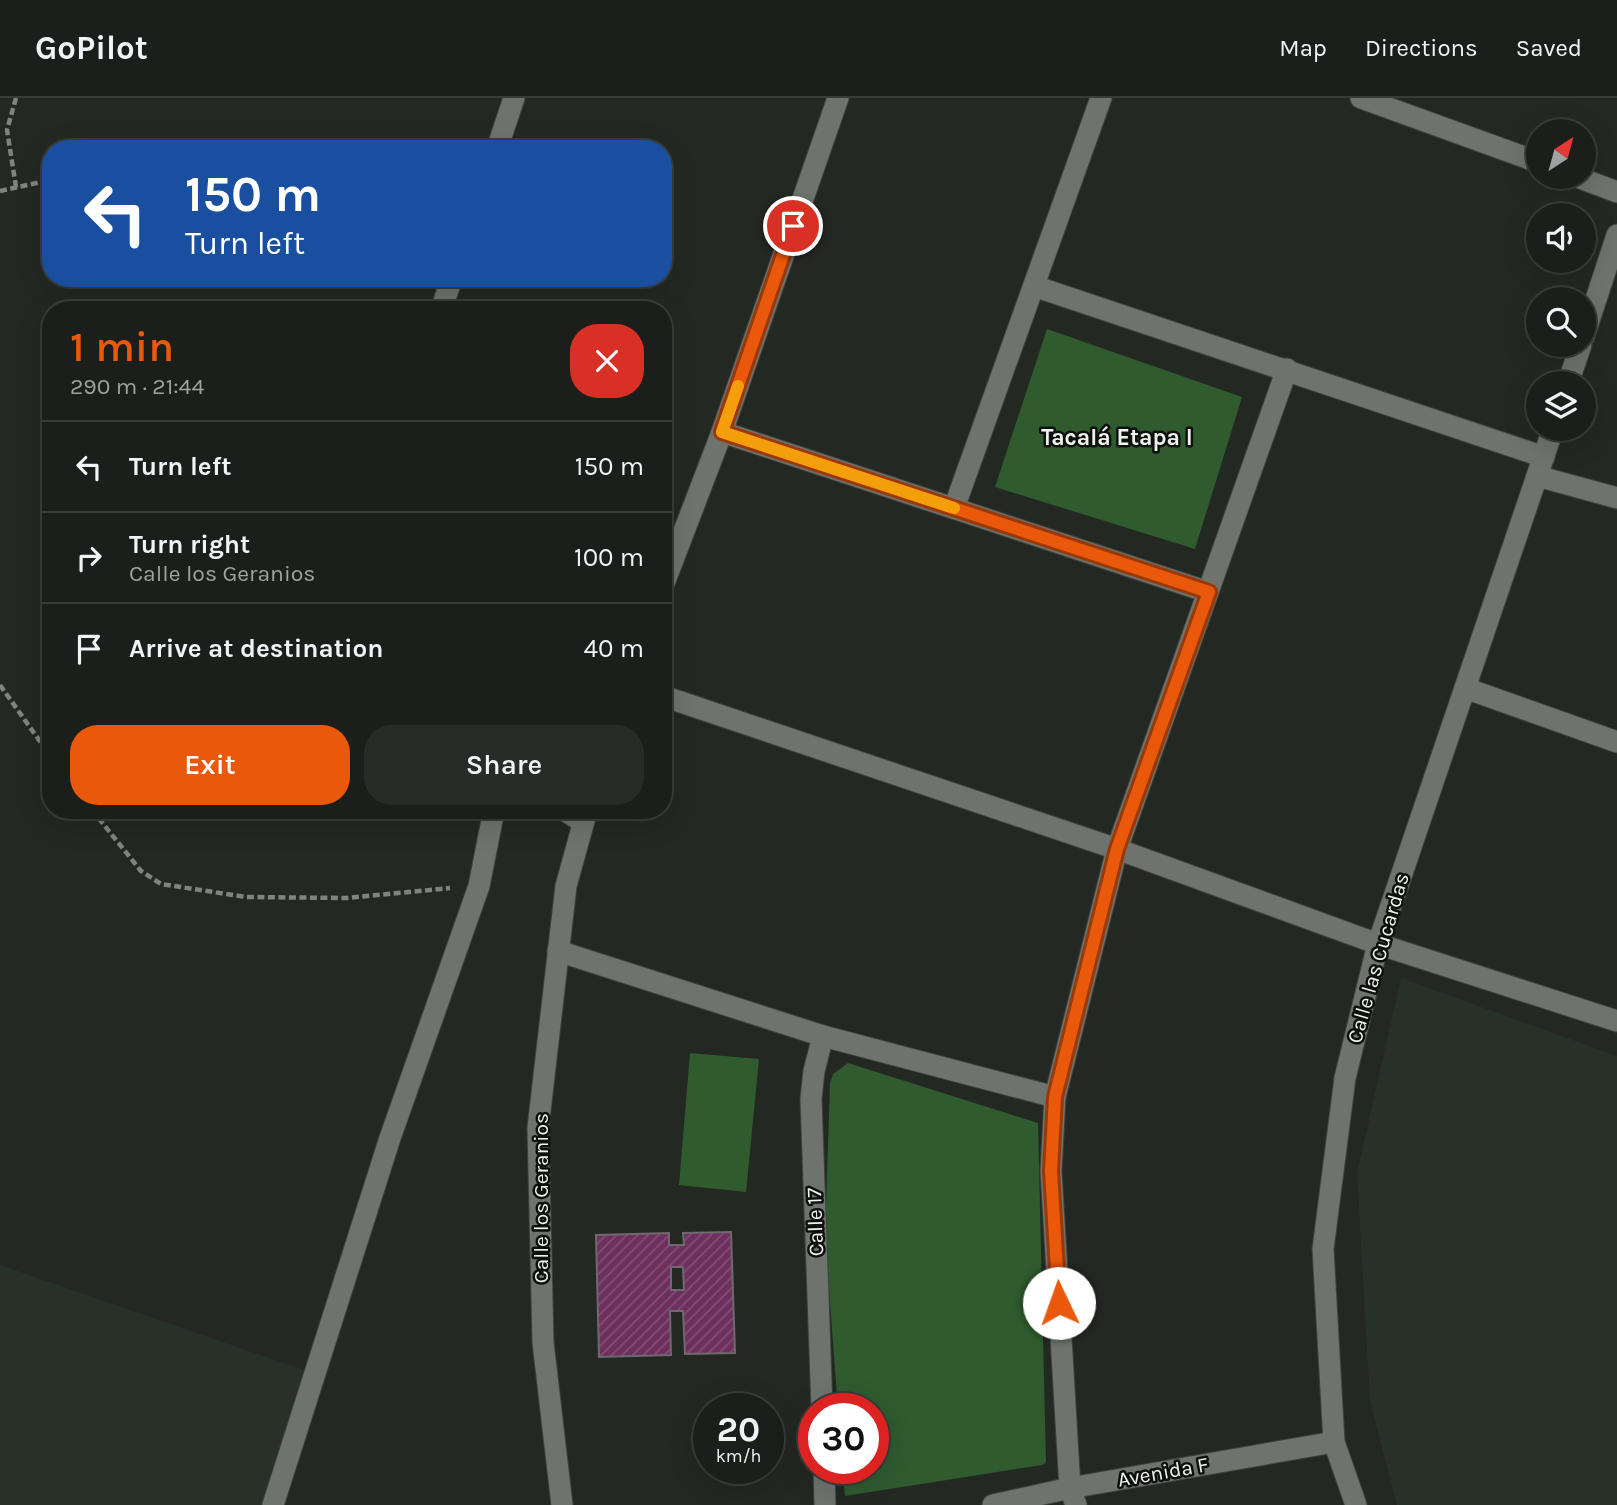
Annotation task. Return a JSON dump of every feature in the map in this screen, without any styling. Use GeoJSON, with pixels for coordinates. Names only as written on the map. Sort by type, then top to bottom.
{"type":"FeatureCollection","features":[{"type":"Feature","properties":{"kind":"street"},"geometry":{"type":"LineString","coordinates":[[500,140],[514,98]]}},
{"type":"Feature","properties":{"kind":"street"},"geometry":{"type":"LineString","coordinates":[[672,563],[722,432],[838,98]]}},
{"type":"Feature","properties":{"kind":"street"},"geometry":{"type":"LineString","coordinates":[[954,508],[1101,98]]}},
{"type":"Feature","properties":{"kind":"street"},"geometry":{"type":"LineString","coordinates":[[1361,98],[1392,103],[1526,157]]}},
{"type":"Feature","properties":{"kind":"street"},"geometry":{"type":"LineString","coordinates":[[1596,184],[1617,192]]}},
{"type":"Feature","properties":{"kind":"street"},"geometry":{"type":"LineString","coordinates":[[1596,299],[1617,235]]}},
{"type":"Feature","properties":{"kind":"street"},"geometry":{"type":"LineString","coordinates":[[1034,286],[1287,369],[1617,498]]}},
{"type":"Feature","properties":{"kind":"street"},"geometry":{"type":"LineString","coordinates":[[1073,1497],[1051,1171],[1055,1097],[1117,849],[1287,369]]}},
{"type":"Feature","properties":{"kind":"street"},"geometry":{"type":"LineString","coordinates":[[722,432],[1209,592]]}},
{"type":"Feature","properties":{"kind":"street","name":"Calle las Cucardas"},"geometry":{"type":"LineString","coordinates":[[1356,1505],[1334,1443],[1323,1249],[1345,1078],[1378,944],[1549,441]]}},
{"type":"Feature","properties":{"kind":"street"},"geometry":{"type":"LineString","coordinates":[[1465,688],[1617,742]]}},
{"type":"Feature","properties":{"kind":"street"},"geometry":{"type":"LineString","coordinates":[[672,699],[1117,849],[1378,944],[1617,1021]]}},
{"type":"Feature","properties":{"kind":"street"},"geometry":{"type":"LineString","coordinates":[[273,1505],[390,1138],[479,886],[492,819]]}},
{"type":"Feature","properties":{"kind":"street","name":"Calle los Geranios"},"geometry":{"type":"LineString","coordinates":[[562,1505],[543,1342],[538,1128],[566,886],[584,819]]}},
{"type":"Feature","properties":{"kind":"street"},"geometry":{"type":"LineString","coordinates":[[558,951],[823,1036],[1055,1097]]}},
{"type":"Feature","properties":{"kind":"street","name":"Calle 17"},"geometry":{"type":"LineString","coordinates":[[821,1393],[811,1099],[814,1072],[823,1036]]}},
{"type":"Feature","properties":{"kind":"street","name":"Avenida F"},"geometry":{"type":"LineString","coordinates":[[993,1505],[1073,1497],[1334,1443]]}},
{"type":"Feature","properties":{"kind":"street"},"geometry":{"type":"LineString","coordinates":[[824,1484],[825,1505]]}},
{"type":"Feature","properties":{"kind":"path"},"geometry":{"type":"LineString","coordinates":[[16,98],[7,130],[16,187]]}},
{"type":"Feature","properties":{"kind":"path"},"geometry":{"type":"LineString","coordinates":[[0,191],[41,182]]}},
{"type":"Feature","properties":{"kind":"path"},"geometry":{"type":"LineString","coordinates":[[0,685],[42,744]]}},
{"type":"Feature","properties":{"kind":"path"},"geometry":{"type":"LineString","coordinates":[[99,819],[141,871],[161,884],[246,897],[347,898],[479,886]]}},
{"type":"Feature","properties":{"kind":"shaded area"},"geometry":{"type":"Polygon","coordinates":[[[1401,978],[1617,1056],[1617,1505],[1397,1505],[1370,1401],[1357,1173],[1401,978]]]}},
{"type":"Feature","properties":{"kind":"shaded area"},"geometry":{"type":"Polygon","coordinates":[[[0,1265],[304,1370],[261,1505],[0,1505],[0,1265]]]}},
{"type":"Feature","properties":{"kind":"green space"},"geometry":{"type":"Polygon","coordinates":[[[1047,329],[1242,397],[1195,549],[995,487],[1047,329]]]}},
{"type":"Feature","properties":{"kind":"green space"},"geometry":{"type":"Polygon","coordinates":[[[690,1053],[759,1059],[746,1192],[679,1185],[690,1053]]]}},
{"type":"Feature","properties":{"kind":"green space"},"geometry":{"type":"Polygon","coordinates":[[[848,1063],[1038,1123],[1046,1463],[845,1496],[844,1484],[889,1484],[889,1393],[837,1393],[825,1236],[830,1083],[833,1074],[848,1063]]]}},
{"type":"Feature","properties":{"kind":"building"},"geometry":{"type":"Polygon","coordinates":[[[731,1232],[735,1353],[685,1354],[683,1311],[670,1311],[671,1355],[599,1357],[596,1235],[669,1233],[669,1245],[684,1245],[683,1233],[731,1232]],[[671,1267],[671,1290],[684,1290],[683,1267],[671,1267]]]}},
{"type":"Feature","properties":{"kind":"slow traffic"},"geometry":{"type":"LineString","coordinates":[[738,386],[722,432],[954,508]]}},
{"type":"Feature","properties":{"kind":"district","name":"Tacalá Etapa I"},"geometry":{"type":"Point","coordinates":[1117,437]}},
{"type":"Feature","properties":{"kind":"route"},"geometry":{"type":"LineString","coordinates":[[793,226],[722,432],[1209,592],[1117,849],[1055,1097],[1051,1171],[1059,1303]]}}]}
